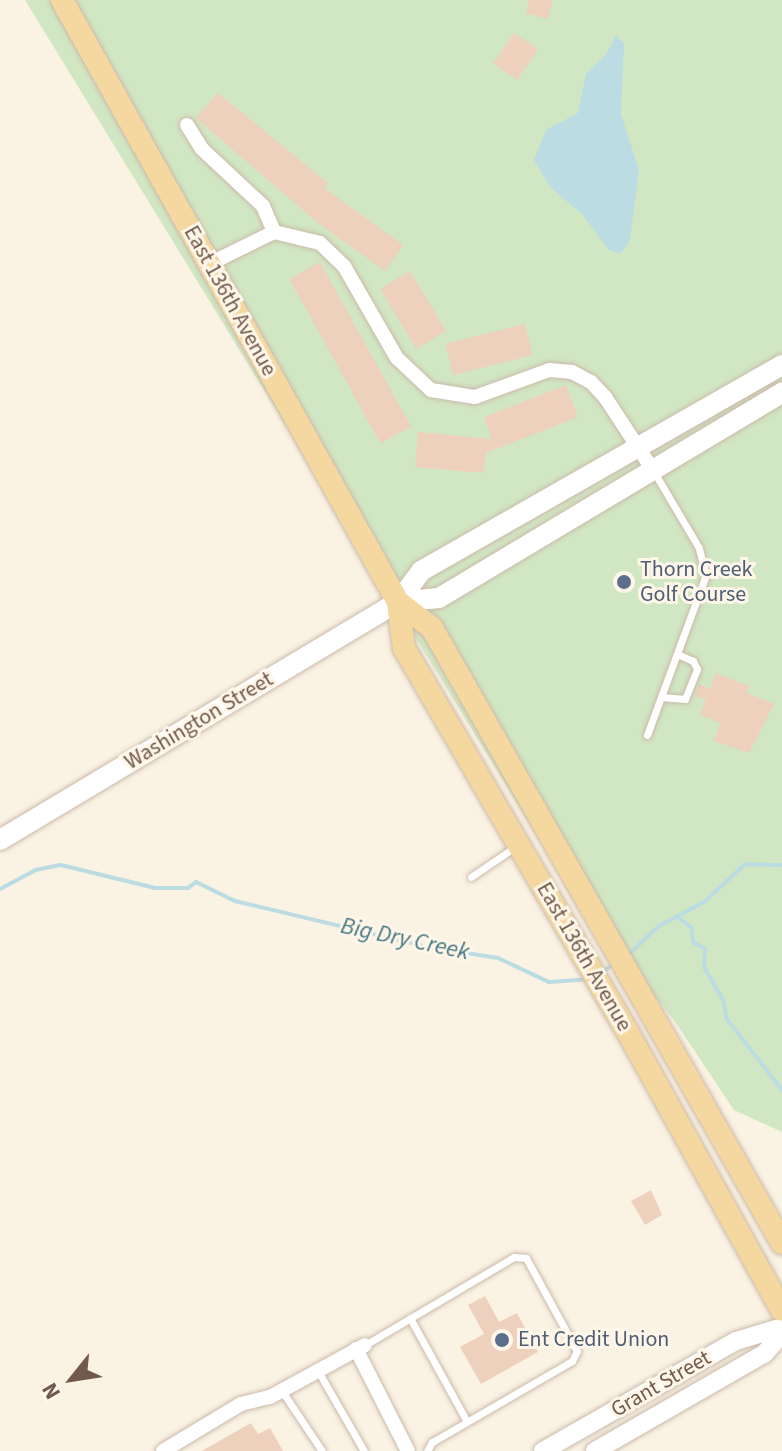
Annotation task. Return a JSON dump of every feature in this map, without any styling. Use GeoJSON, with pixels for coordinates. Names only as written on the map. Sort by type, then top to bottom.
{"type":"FeatureCollection","features":[{"type":"Feature","properties":{"kind":"main road","name":"East 136th Avenue"},"geometry":{"type":"LineString","coordinates":[[62,0],[398,602],[404,648],[626,1029],[782,1310]]}},
{"type":"Feature","properties":{"kind":"main road","name":"Washington Street"},"geometry":{"type":"LineString","coordinates":[[0,840],[398,602],[421,571],[782,365]]}},
{"type":"Feature","properties":{"kind":"main road","name":"Washington Street"},"geometry":{"type":"LineString","coordinates":[[398,602],[439,598],[782,393]]}},
{"type":"Feature","properties":{"kind":"main road","name":"East 136th Avenue"},"geometry":{"type":"LineString","coordinates":[[398,602],[432,628],[782,1243]]}},
{"type":"Feature","properties":{"kind":"street"},"geometry":{"type":"LineString","coordinates":[[187,125],[202,149],[263,206],[274,232]]}},
{"type":"Feature","properties":{"kind":"street"},"geometry":{"type":"LineString","coordinates":[[209,264],[274,232],[320,243],[337,258],[397,358],[431,390],[475,397],[549,370],[572,372],[591,382],[653,470]]}},
{"type":"Feature","properties":{"kind":"street","name":"Grant Street"},"geometry":{"type":"LineString","coordinates":[[543,1451],[736,1341],[782,1327]]}},
{"type":"Feature","properties":{"kind":"street","name":"Grant Street"},"geometry":{"type":"LineString","coordinates":[[595,1451],[764,1354],[782,1334]]}},
{"type":"Feature","properties":{"kind":"street"},"geometry":{"type":"LineString","coordinates":[[163,1451],[241,1404],[282,1391],[360,1347],[408,1451]]}},
{"type":"Feature","properties":{"kind":"lane"},"geometry":{"type":"LineString","coordinates":[[647,735],[706,575],[699,548],[653,470]]}},
{"type":"Feature","properties":{"kind":"lane"},"geometry":{"type":"LineString","coordinates":[[661,697],[685,699],[697,669],[677,654]]}},
{"type":"Feature","properties":{"kind":"lane"},"geometry":{"type":"LineString","coordinates":[[471,877],[519,844]]}},
{"type":"Feature","properties":{"kind":"lane"},"geometry":{"type":"LineString","coordinates":[[360,1347],[514,1257],[526,1258],[577,1351],[572,1361],[466,1420],[427,1451]]}},
{"type":"Feature","properties":{"kind":"lane"},"geometry":{"type":"LineString","coordinates":[[410,1318],[466,1420]]}},
{"type":"Feature","properties":{"kind":"lane"},"geometry":{"type":"LineString","coordinates":[[318,1371],[364,1451]]}},
{"type":"Feature","properties":{"kind":"lane"},"geometry":{"type":"LineString","coordinates":[[282,1391],[322,1451]]}},
{"type":"Feature","properties":{"kind":"green space"},"geometry":{"type":"Polygon","coordinates":[[[25,0],[782,0],[782,1132],[734,1110],[676,1023],[569,888],[25,0]]]}},
{"type":"Feature","properties":{"kind":"water"},"geometry":{"type":"Polygon","coordinates":[[[616,35],[624,43],[621,114],[639,170],[630,240],[620,254],[609,250],[582,214],[551,188],[534,160],[546,130],[578,113],[586,73],[606,55],[616,35]]]}},
{"type":"Feature","properties":{"kind":"building"},"geometry":{"type":"Polygon","coordinates":[[[529,0],[553,0],[548,19],[526,13],[529,0]]]}},
{"type":"Feature","properties":{"kind":"building"},"geometry":{"type":"Polygon","coordinates":[[[514,33],[538,49],[517,80],[493,64],[514,33]]]}},
{"type":"Feature","properties":{"kind":"building"},"geometry":{"type":"Polygon","coordinates":[[[218,93],[328,183],[324,188],[403,245],[385,271],[318,223],[196,118],[218,93]]]}},
{"type":"Feature","properties":{"kind":"building"},"geometry":{"type":"Polygon","coordinates":[[[320,262],[411,426],[381,443],[289,279],[320,262]]]}},
{"type":"Feature","properties":{"kind":"building"},"geometry":{"type":"Polygon","coordinates":[[[410,271],[446,331],[416,349],[380,289],[410,271]]]}},
{"type":"Feature","properties":{"kind":"building"},"geometry":{"type":"Polygon","coordinates":[[[525,324],[533,355],[453,375],[445,344],[525,324]]]}},
{"type":"Feature","properties":{"kind":"building"},"geometry":{"type":"Polygon","coordinates":[[[566,385],[578,417],[486,453],[484,473],[415,467],[418,432],[492,439],[484,417],[566,385]]]}},
{"type":"Feature","properties":{"kind":"building"},"geometry":{"type":"Polygon","coordinates":[[[716,673],[749,686],[747,693],[774,704],[749,753],[714,741],[721,723],[700,715],[706,700],[695,696],[699,684],[710,689],[716,673]]]}},
{"type":"Feature","properties":{"kind":"building"},"geometry":{"type":"Polygon","coordinates":[[[651,1190],[662,1215],[645,1225],[631,1201],[651,1190]]]}},
{"type":"Feature","properties":{"kind":"building","name":"Ent Credit Union"},"geometry":{"type":"Polygon","coordinates":[[[485,1296],[499,1322],[517,1313],[538,1352],[481,1384],[460,1347],[484,1334],[468,1305],[485,1296]]]}},
{"type":"Feature","properties":{"kind":"building"},"geometry":{"type":"Polygon","coordinates":[[[251,1423],[258,1434],[270,1428],[283,1451],[202,1451],[251,1423]]]}},
{"type":"Feature","properties":{"kind":"waterway","name":"Big Dry Creek"},"geometry":{"type":"LineString","coordinates":[[627,956],[659,926],[704,902],[745,864],[782,865]]}},
{"type":"Feature","properties":{"kind":"waterway","name":"Big Dry Creek"},"geometry":{"type":"LineString","coordinates":[[0,889],[35,870],[61,865],[155,888],[188,888],[196,882],[235,901],[428,947],[498,958],[549,982],[588,979]]}},
{"type":"Feature","properties":{"kind":"waterway"},"geometry":{"type":"LineString","coordinates":[[679,918],[692,928],[693,942],[705,949],[704,967],[724,1001],[726,1018],[782,1090]]}},
{"type":"Feature","properties":{"kind":"waterway","name":"Big Dry Creek"},"geometry":{"type":"LineString","coordinates":[[600,973],[616,963]]}},
{"type":"Feature","properties":{"kind":"place","name":"Thorn Creek Golf Course"},"geometry":{"type":"Point","coordinates":[624,582]}},
{"type":"Feature","properties":{"kind":"place","name":"Ent Credit Union"},"geometry":{"type":"Point","coordinates":[502,1340]}}]}
